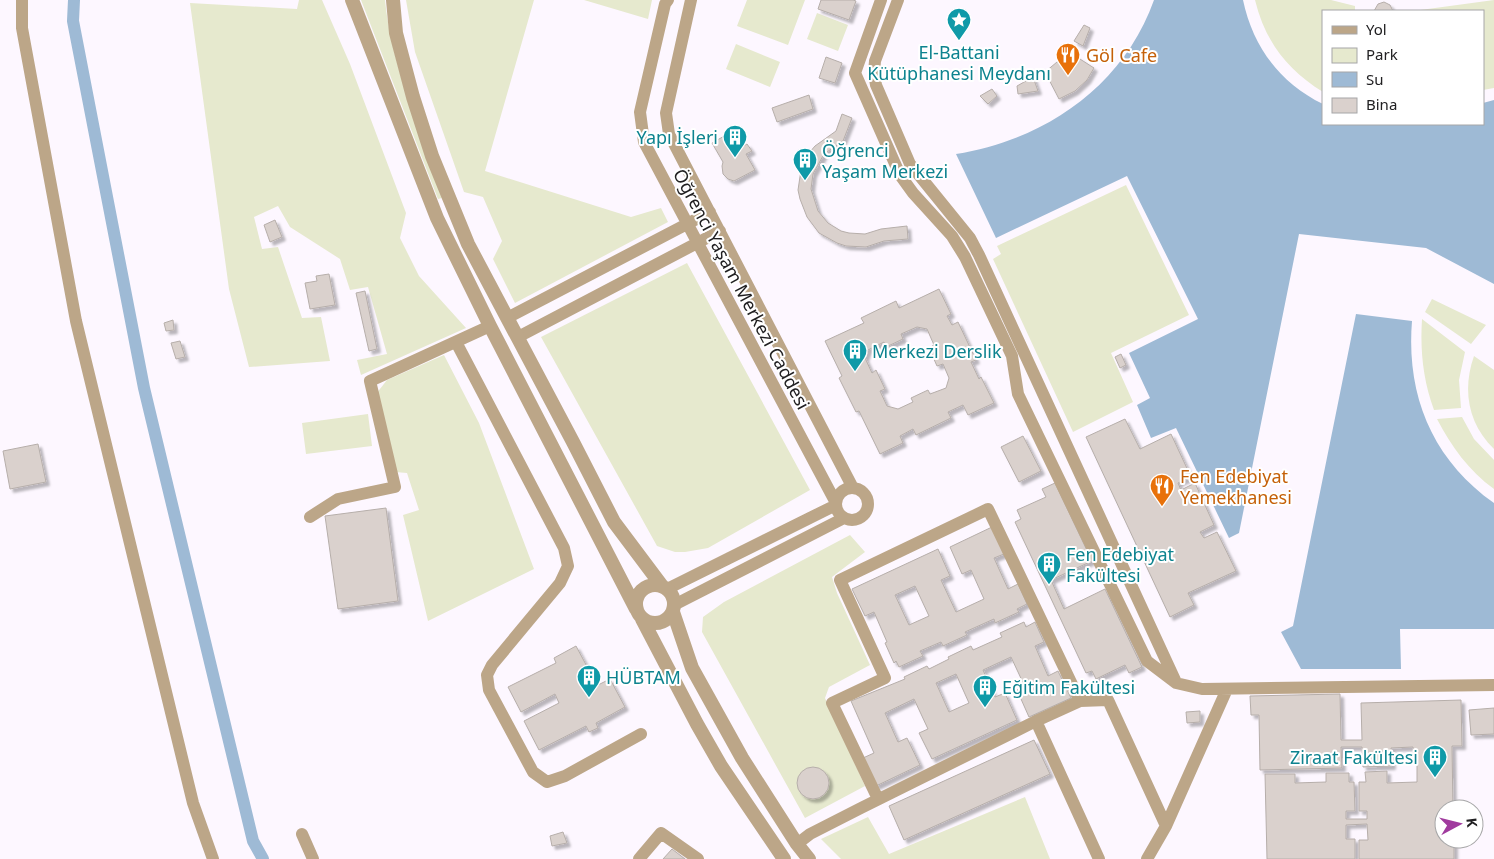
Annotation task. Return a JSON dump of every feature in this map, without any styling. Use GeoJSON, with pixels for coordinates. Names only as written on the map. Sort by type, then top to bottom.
{"type":"FeatureCollection","features":[{"type":"Feature","properties":{"kind":"street"},"geometry":{"type":"LineString","coordinates":[[22,0],[22,28],[76,321],[193,803],[213,859]]}},
{"type":"Feature","properties":{"kind":"street"},"geometry":{"type":"LineString","coordinates":[[352,0],[437,218],[490,326],[697,724],[721,766],[784,859]]}},
{"type":"Feature","properties":{"kind":"street"},"geometry":{"type":"LineString","coordinates":[[392,0],[396,34],[413,97],[432,156],[468,244],[614,522],[664,588]]}},
{"type":"Feature","properties":{"kind":"street","name":"Öğrenci Yaşam Merkezi Caddesi"},"geometry":{"type":"LineString","coordinates":[[668,0],[665,4],[640,112],[644,142],[836,504]]}},
{"type":"Feature","properties":{"kind":"street","name":"Öğrenci Yaşam Merkezi Caddesi"},"geometry":{"type":"LineString","coordinates":[[691,0],[666,113],[669,134],[853,488]]}},
{"type":"Feature","properties":{"kind":"street"},"geometry":{"type":"LineString","coordinates":[[882,0],[855,72],[900,175],[913,193],[952,236],[965,257],[1012,356],[1018,394],[1147,661],[1176,683],[1202,689],[1494,685]]}},
{"type":"Feature","properties":{"kind":"street"},"geometry":{"type":"LineString","coordinates":[[898,0],[875,62],[876,85],[910,164],[970,238],[979,255],[1176,683]]}},
{"type":"Feature","properties":{"kind":"street"},"geometry":{"type":"LineString","coordinates":[[507,318],[710,212]]}},
{"type":"Feature","properties":{"kind":"street"},"geometry":{"type":"LineString","coordinates":[[518,337],[720,232]]}},
{"type":"Feature","properties":{"kind":"street"},"geometry":{"type":"LineString","coordinates":[[310,517],[338,499],[395,487],[370,381],[490,326]]}},
{"type":"Feature","properties":{"kind":"street"},"geometry":{"type":"LineString","coordinates":[[456,342],[564,548],[568,566],[560,583],[492,665],[487,675],[489,690],[533,772],[548,782],[565,776],[641,734]]}},
{"type":"Feature","properties":{"kind":"street"},"geometry":{"type":"LineString","coordinates":[[853,488],[866,497],[867,508],[861,517],[854,520],[844,518],[837,510],[836,504],[838,496],[843,491],[853,488]]}},
{"type":"Feature","properties":{"kind":"street"},"geometry":{"type":"LineString","coordinates":[[664,588],[836,504]]}},
{"type":"Feature","properties":{"kind":"street"},"geometry":{"type":"LineString","coordinates":[[878,799],[832,703],[885,678],[840,580],[988,508],[1080,701]]}},
{"type":"Feature","properties":{"kind":"street"},"geometry":{"type":"LineString","coordinates":[[809,859],[797,844],[742,758],[692,668],[674,608],[671,593],[656,585],[645,587],[637,596],[639,614],[653,624],[665,621],[674,608],[844,518]]}},
{"type":"Feature","properties":{"kind":"street"},"geometry":{"type":"LineString","coordinates":[[1147,859],[1166,826],[1227,689]]}},
{"type":"Feature","properties":{"kind":"street"},"geometry":{"type":"LineString","coordinates":[[797,844],[810,834],[878,799],[1080,701],[1108,700],[1166,826]]}},
{"type":"Feature","properties":{"kind":"street"},"geometry":{"type":"LineString","coordinates":[[1036,721],[1099,859]]}},
{"type":"Feature","properties":{"kind":"street"},"geometry":{"type":"LineString","coordinates":[[302,834],[313,859]]}},
{"type":"Feature","properties":{"kind":"street"},"geometry":{"type":"LineString","coordinates":[[639,859],[661,834],[698,859]]}},
{"type":"Feature","properties":{"kind":"green space"},"geometry":{"type":"Polygon","coordinates":[[[299,0],[322,0],[350,64],[406,213],[400,238],[419,276],[466,328],[361,375],[357,360],[387,354],[368,287],[350,290],[340,259],[290,227],[278,206],[254,217],[262,249],[278,247],[302,318],[321,317],[330,361],[249,367],[229,289],[190,3],[297,9],[299,0]]]}},
{"type":"Feature","properties":{"kind":"green space"},"geometry":{"type":"Polygon","coordinates":[[[361,0],[385,0],[388,24],[400,75],[442,198],[438,199],[361,0]]]}},
{"type":"Feature","properties":{"kind":"green space"},"geometry":{"type":"Polygon","coordinates":[[[406,0],[534,0],[485,171],[631,217],[661,208],[668,222],[515,303],[493,259],[502,241],[483,197],[464,192],[415,52],[406,0]]]}},
{"type":"Feature","properties":{"kind":"green space"},"geometry":{"type":"Polygon","coordinates":[[[584,0],[652,0],[648,19],[584,0]]]}},
{"type":"Feature","properties":{"kind":"green space"},"geometry":{"type":"Polygon","coordinates":[[[747,0],[805,0],[788,45],[737,26],[747,0]]]}},
{"type":"Feature","properties":{"kind":"green space"},"geometry":{"type":"Polygon","coordinates":[[[1255,0],[1331,0],[1355,6],[1355,10],[1322,10],[1322,91],[1288,64],[1271,41],[1259,15],[1255,0]]]}},
{"type":"Feature","properties":{"kind":"green space"},"geometry":{"type":"Polygon","coordinates":[[[1494,0],[1494,88],[1484,90],[1484,10],[1420,10],[1494,0]]]}},
{"type":"Feature","properties":{"kind":"green space"},"geometry":{"type":"Polygon","coordinates":[[[817,13],[848,25],[838,51],[807,39],[817,13]]]}},
{"type":"Feature","properties":{"kind":"green space"},"geometry":{"type":"Polygon","coordinates":[[[736,44],[780,62],[770,87],[726,69],[736,44]]]}},
{"type":"Feature","properties":{"kind":"green space"},"geometry":{"type":"Polygon","coordinates":[[[1126,185],[1189,315],[1111,353],[1133,402],[1073,432],[993,259],[1001,254],[997,246],[1126,185]]]}},
{"type":"Feature","properties":{"kind":"green space"},"geometry":{"type":"Polygon","coordinates":[[[687,263],[810,490],[708,548],[675,552],[657,546],[541,337],[687,263]]]}},
{"type":"Feature","properties":{"kind":"green space"},"geometry":{"type":"Polygon","coordinates":[[[1432,299],[1486,325],[1471,344],[1425,312],[1432,299]]]}},
{"type":"Feature","properties":{"kind":"green space"},"geometry":{"type":"Polygon","coordinates":[[[1422,319],[1465,352],[1459,380],[1461,408],[1434,410],[1427,388],[1423,365],[1422,319]]]}},
{"type":"Feature","properties":{"kind":"green space"},"geometry":{"type":"Polygon","coordinates":[[[444,355],[479,423],[534,569],[428,621],[403,515],[419,510],[407,473],[395,472],[376,394],[387,380],[444,355]]]}},
{"type":"Feature","properties":{"kind":"green space"},"geometry":{"type":"Polygon","coordinates":[[[1474,356],[1494,370],[1494,449],[1478,429],[1470,406],[1468,381],[1474,356]]]}},
{"type":"Feature","properties":{"kind":"green space"},"geometry":{"type":"Polygon","coordinates":[[[368,414],[372,446],[306,454],[302,423],[368,414]]]}},
{"type":"Feature","properties":{"kind":"green space"},"geometry":{"type":"Polygon","coordinates":[[[1462,417],[1474,439],[1494,460],[1494,489],[1461,457],[1437,419],[1462,417]]]}},
{"type":"Feature","properties":{"kind":"green space"},"geometry":{"type":"Polygon","coordinates":[[[850,535],[865,552],[832,577],[837,593],[870,665],[829,687],[825,698],[865,786],[805,818],[702,632],[703,617],[724,602],[850,535]]]}},
{"type":"Feature","properties":{"kind":"green space"},"geometry":{"type":"Polygon","coordinates":[[[1025,797],[1050,859],[841,859],[821,839],[868,817],[889,854],[1025,797]]]}},
{"type":"Feature","properties":{"kind":"water"},"geometry":{"type":"Polygon","coordinates":[[[1154,0],[1243,0],[1254,33],[1261,48],[1271,62],[1294,86],[1322,103],[1322,125],[1484,125],[1484,103],[1494,100],[1494,284],[1426,248],[1299,234],[1239,533],[1229,538],[1176,428],[1151,438],[1137,405],[1150,398],[1129,353],[1198,319],[1127,176],[996,238],[956,154],[989,147],[1020,136],[1049,122],[1076,104],[1101,83],[1122,59],[1140,31],[1154,0]]]}},
{"type":"Feature","properties":{"kind":"water"},"geometry":{"type":"Polygon","coordinates":[[[1356,314],[1412,321],[1411,348],[1414,374],[1419,400],[1428,423],[1439,446],[1454,466],[1472,486],[1494,503],[1494,629],[1400,629],[1401,669],[1301,669],[1281,632],[1293,626],[1356,314]]]}},
{"type":"Feature","properties":{"kind":"building"},"geometry":{"type":"Polygon","coordinates":[[[821,0],[856,1],[849,20],[818,9],[821,0]]]}},
{"type":"Feature","properties":{"kind":"building"},"geometry":{"type":"Polygon","coordinates":[[[1384,2],[1390,5],[1392,10],[1375,10],[1378,4],[1384,2]]]}},
{"type":"Feature","properties":{"kind":"building"},"geometry":{"type":"Polygon","coordinates":[[[1084,25],[1090,28],[1083,46],[1074,41],[1084,25]]]}},
{"type":"Feature","properties":{"kind":"building","name":"Göl Cafe"},"geometry":{"type":"Polygon","coordinates":[[[1069,52],[1094,68],[1087,80],[1075,91],[1059,99],[1045,72],[1069,52]]]}},
{"type":"Feature","properties":{"kind":"building"},"geometry":{"type":"Polygon","coordinates":[[[826,57],[842,63],[835,83],[819,78],[826,57]]]}},
{"type":"Feature","properties":{"kind":"building"},"geometry":{"type":"Polygon","coordinates":[[[1033,77],[1038,91],[1018,94],[1017,86],[1033,77]]]}},
{"type":"Feature","properties":{"kind":"building"},"geometry":{"type":"Polygon","coordinates":[[[992,89],[997,96],[988,104],[980,96],[992,89]]]}},
{"type":"Feature","properties":{"kind":"building"},"geometry":{"type":"Polygon","coordinates":[[[809,95],[813,109],[777,122],[772,108],[809,95]]]}},
{"type":"Feature","properties":{"kind":"building","name":"Öğrenci Yaşam Merkezi"},"geometry":{"type":"Polygon","coordinates":[[[842,114],[852,118],[843,141],[824,154],[813,174],[811,189],[818,211],[828,223],[841,231],[865,234],[881,229],[907,226],[908,239],[884,241],[866,247],[846,246],[819,233],[807,217],[798,190],[801,170],[809,153],[815,146],[836,131],[842,114]]]}},
{"type":"Feature","properties":{"kind":"building","name":"Yapı İşleri"},"geometry":{"type":"Polygon","coordinates":[[[733,131],[742,147],[747,144],[752,151],[746,154],[755,170],[734,181],[728,179],[723,174],[723,162],[712,143],[733,131]]]}},
{"type":"Feature","properties":{"kind":"building"},"geometry":{"type":"Polygon","coordinates":[[[275,220],[282,237],[270,242],[264,225],[275,220]]]}},
{"type":"Feature","properties":{"kind":"building"},"geometry":{"type":"Polygon","coordinates":[[[329,274],[335,305],[310,309],[305,283],[317,281],[316,276],[329,274]]]}},
{"type":"Feature","properties":{"kind":"building","name":"Merkezi Derslik"},"geometry":{"type":"Polygon","coordinates":[[[939,289],[951,314],[947,316],[952,325],[958,322],[976,360],[971,362],[994,403],[968,415],[963,405],[948,412],[951,418],[916,435],[913,429],[900,436],[903,443],[880,454],[859,411],[856,412],[839,378],[842,376],[825,341],[864,323],[861,318],[896,301],[899,308],[939,289]],[[917,327],[901,334],[903,339],[886,347],[884,342],[868,350],[865,358],[872,373],[876,370],[885,389],[880,391],[887,406],[898,409],[913,402],[911,398],[928,390],[930,394],[946,388],[949,378],[943,364],[937,366],[929,348],[934,345],[927,329],[917,327]]]}},
{"type":"Feature","properties":{"kind":"building"},"geometry":{"type":"Polygon","coordinates":[[[365,291],[377,349],[369,351],[356,293],[365,291]]]}},
{"type":"Feature","properties":{"kind":"building"},"geometry":{"type":"Polygon","coordinates":[[[173,320],[174,330],[166,331],[164,323],[173,320]]]}},
{"type":"Feature","properties":{"kind":"building"},"geometry":{"type":"Polygon","coordinates":[[[180,341],[185,357],[176,359],[171,343],[180,341]]]}},
{"type":"Feature","properties":{"kind":"building"},"geometry":{"type":"Polygon","coordinates":[[[1121,354],[1126,365],[1120,368],[1115,357],[1121,354]]]}},
{"type":"Feature","properties":{"kind":"building","name":"Fen Edebiyat Yemekhanesi"},"geometry":{"type":"Polygon","coordinates":[[[1125,419],[1140,449],[1171,434],[1191,477],[1178,483],[1181,490],[1195,483],[1214,525],[1200,532],[1204,538],[1217,532],[1236,571],[1188,593],[1194,605],[1170,617],[1086,437],[1125,419]]]}},
{"type":"Feature","properties":{"kind":"building"},"geometry":{"type":"Polygon","coordinates":[[[1023,436],[1041,471],[1019,482],[1001,447],[1023,436]]]}},
{"type":"Feature","properties":{"kind":"building"},"geometry":{"type":"Polygon","coordinates":[[[38,444],[46,482],[10,489],[3,451],[38,444]]]}},
{"type":"Feature","properties":{"kind":"building","name":"Fen Edebiyat Fakültesi"},"geometry":{"type":"Polygon","coordinates":[[[1055,483],[1092,561],[1051,580],[1064,609],[1105,589],[1142,667],[1129,673],[1125,665],[1096,679],[1092,671],[1086,673],[1015,522],[1021,519],[1017,510],[1046,497],[1042,489],[1055,483]]]}},
{"type":"Feature","properties":{"kind":"building"},"geometry":{"type":"Polygon","coordinates":[[[386,508],[398,601],[338,609],[325,516],[386,508]]]}},
{"type":"Feature","properties":{"kind":"building"},"geometry":{"type":"Polygon","coordinates":[[[992,527],[1004,554],[994,558],[1008,589],[1018,584],[1027,604],[1017,609],[1019,612],[995,623],[994,619],[965,632],[967,635],[943,646],[941,642],[920,651],[923,656],[899,667],[896,661],[894,663],[874,612],[865,616],[852,589],[938,549],[950,576],[941,580],[956,612],[984,599],[971,570],[962,574],[950,547],[992,527]],[[915,586],[895,595],[909,625],[929,616],[915,586]]]}},
{"type":"Feature","properties":{"kind":"building","name":"Eğitim Fakültesi"},"geometry":{"type":"Polygon","coordinates":[[[1024,622],[1026,627],[1035,622],[1044,642],[1035,646],[1048,676],[1058,671],[1071,698],[1029,717],[1017,690],[1025,687],[1011,657],[983,670],[995,697],[1005,693],[1017,720],[932,759],[919,733],[928,729],[914,699],[885,713],[898,742],[907,738],[920,765],[876,786],[863,758],[874,753],[851,701],[905,679],[904,677],[927,666],[929,669],[971,646],[973,650],[1002,637],[1000,633],[1024,622]],[[956,674],[936,683],[949,712],[969,703],[956,674]]]}},
{"type":"Feature","properties":{"kind":"building","name":"HÜBTAM"},"geometry":{"type":"Polygon","coordinates":[[[576,646],[591,674],[580,680],[586,691],[610,679],[625,707],[596,723],[598,728],[589,732],[586,726],[539,750],[524,721],[559,703],[555,694],[521,712],[508,687],[556,663],[554,658],[576,646]]]}},
{"type":"Feature","properties":{"kind":"building","name":"Ziraat Fakültesi"},"geometry":{"type":"Polygon","coordinates":[[[1340,694],[1341,740],[1362,740],[1361,703],[1461,700],[1462,746],[1452,746],[1453,799],[1434,799],[1434,849],[1454,849],[1454,859],[1359,859],[1359,840],[1368,840],[1367,824],[1346,825],[1346,839],[1355,839],[1355,859],[1267,859],[1265,774],[1295,774],[1295,783],[1326,782],[1326,773],[1349,773],[1349,782],[1354,782],[1355,811],[1346,811],[1346,819],[1367,819],[1367,811],[1359,811],[1359,782],[1366,782],[1365,772],[1387,771],[1387,783],[1417,782],[1417,758],[1414,758],[1413,747],[1391,748],[1392,766],[1363,767],[1362,747],[1341,747],[1342,768],[1260,770],[1259,715],[1251,715],[1250,696],[1340,694]]]}},
{"type":"Feature","properties":{"kind":"building"},"geometry":{"type":"Polygon","coordinates":[[[1494,708],[1494,734],[1471,735],[1469,710],[1494,708]]]}},
{"type":"Feature","properties":{"kind":"building"},"geometry":{"type":"Polygon","coordinates":[[[1200,711],[1200,722],[1187,723],[1186,712],[1200,711]]]}},
{"type":"Feature","properties":{"kind":"building"},"geometry":{"type":"Polygon","coordinates":[[[1034,740],[1050,774],[904,840],[889,806],[1034,740]]]}},
{"type":"Feature","properties":{"kind":"building"},"geometry":{"type":"Polygon","coordinates":[[[813,767],[819,768],[824,772],[828,777],[828,789],[824,794],[819,798],[813,799],[807,798],[802,794],[798,789],[797,783],[798,777],[802,772],[807,768],[813,767]]]}},
{"type":"Feature","properties":{"kind":"building"},"geometry":{"type":"Polygon","coordinates":[[[563,832],[567,843],[552,846],[550,836],[563,832]]]}},
{"type":"Feature","properties":{"kind":"building"},"geometry":{"type":"Polygon","coordinates":[[[672,849],[685,859],[663,859],[672,849]]]}},
{"type":"Feature","properties":{"kind":"waterway"},"geometry":{"type":"LineString","coordinates":[[74,0],[73,21],[144,388],[253,841],[263,859]]}},
{"type":"Feature","properties":{"kind":"place","name":"El-Battani Kütüphanesi Meydanı"},"geometry":{"type":"Point","coordinates":[959,41]}},
{"type":"Feature","properties":{"kind":"place","name":"Göl Cafe"},"geometry":{"type":"Point","coordinates":[1068,76]}},
{"type":"Feature","properties":{"kind":"place","name":"Yapı İşleri"},"geometry":{"type":"Point","coordinates":[735,158]}},
{"type":"Feature","properties":{"kind":"place","name":"Öğrenci Yaşam Merkezi"},"geometry":{"type":"Point","coordinates":[805,181]}},
{"type":"Feature","properties":{"kind":"place","name":"Merkezi Derslik"},"geometry":{"type":"Point","coordinates":[855,372]}},
{"type":"Feature","properties":{"kind":"place","name":"Fen Edebiyat Yemekhanesi"},"geometry":{"type":"Point","coordinates":[1162,507]}},
{"type":"Feature","properties":{"kind":"place","name":"Fen Edebiyat Fakültesi"},"geometry":{"type":"Point","coordinates":[1049,585]}},
{"type":"Feature","properties":{"kind":"place","name":"HÜBTAM"},"geometry":{"type":"Point","coordinates":[589,698]}},
{"type":"Feature","properties":{"kind":"place","name":"Eğitim Fakültesi"},"geometry":{"type":"Point","coordinates":[985,708]}},
{"type":"Feature","properties":{"kind":"place","name":"Ziraat Fakültesi"},"geometry":{"type":"Point","coordinates":[1435,778]}}]}
